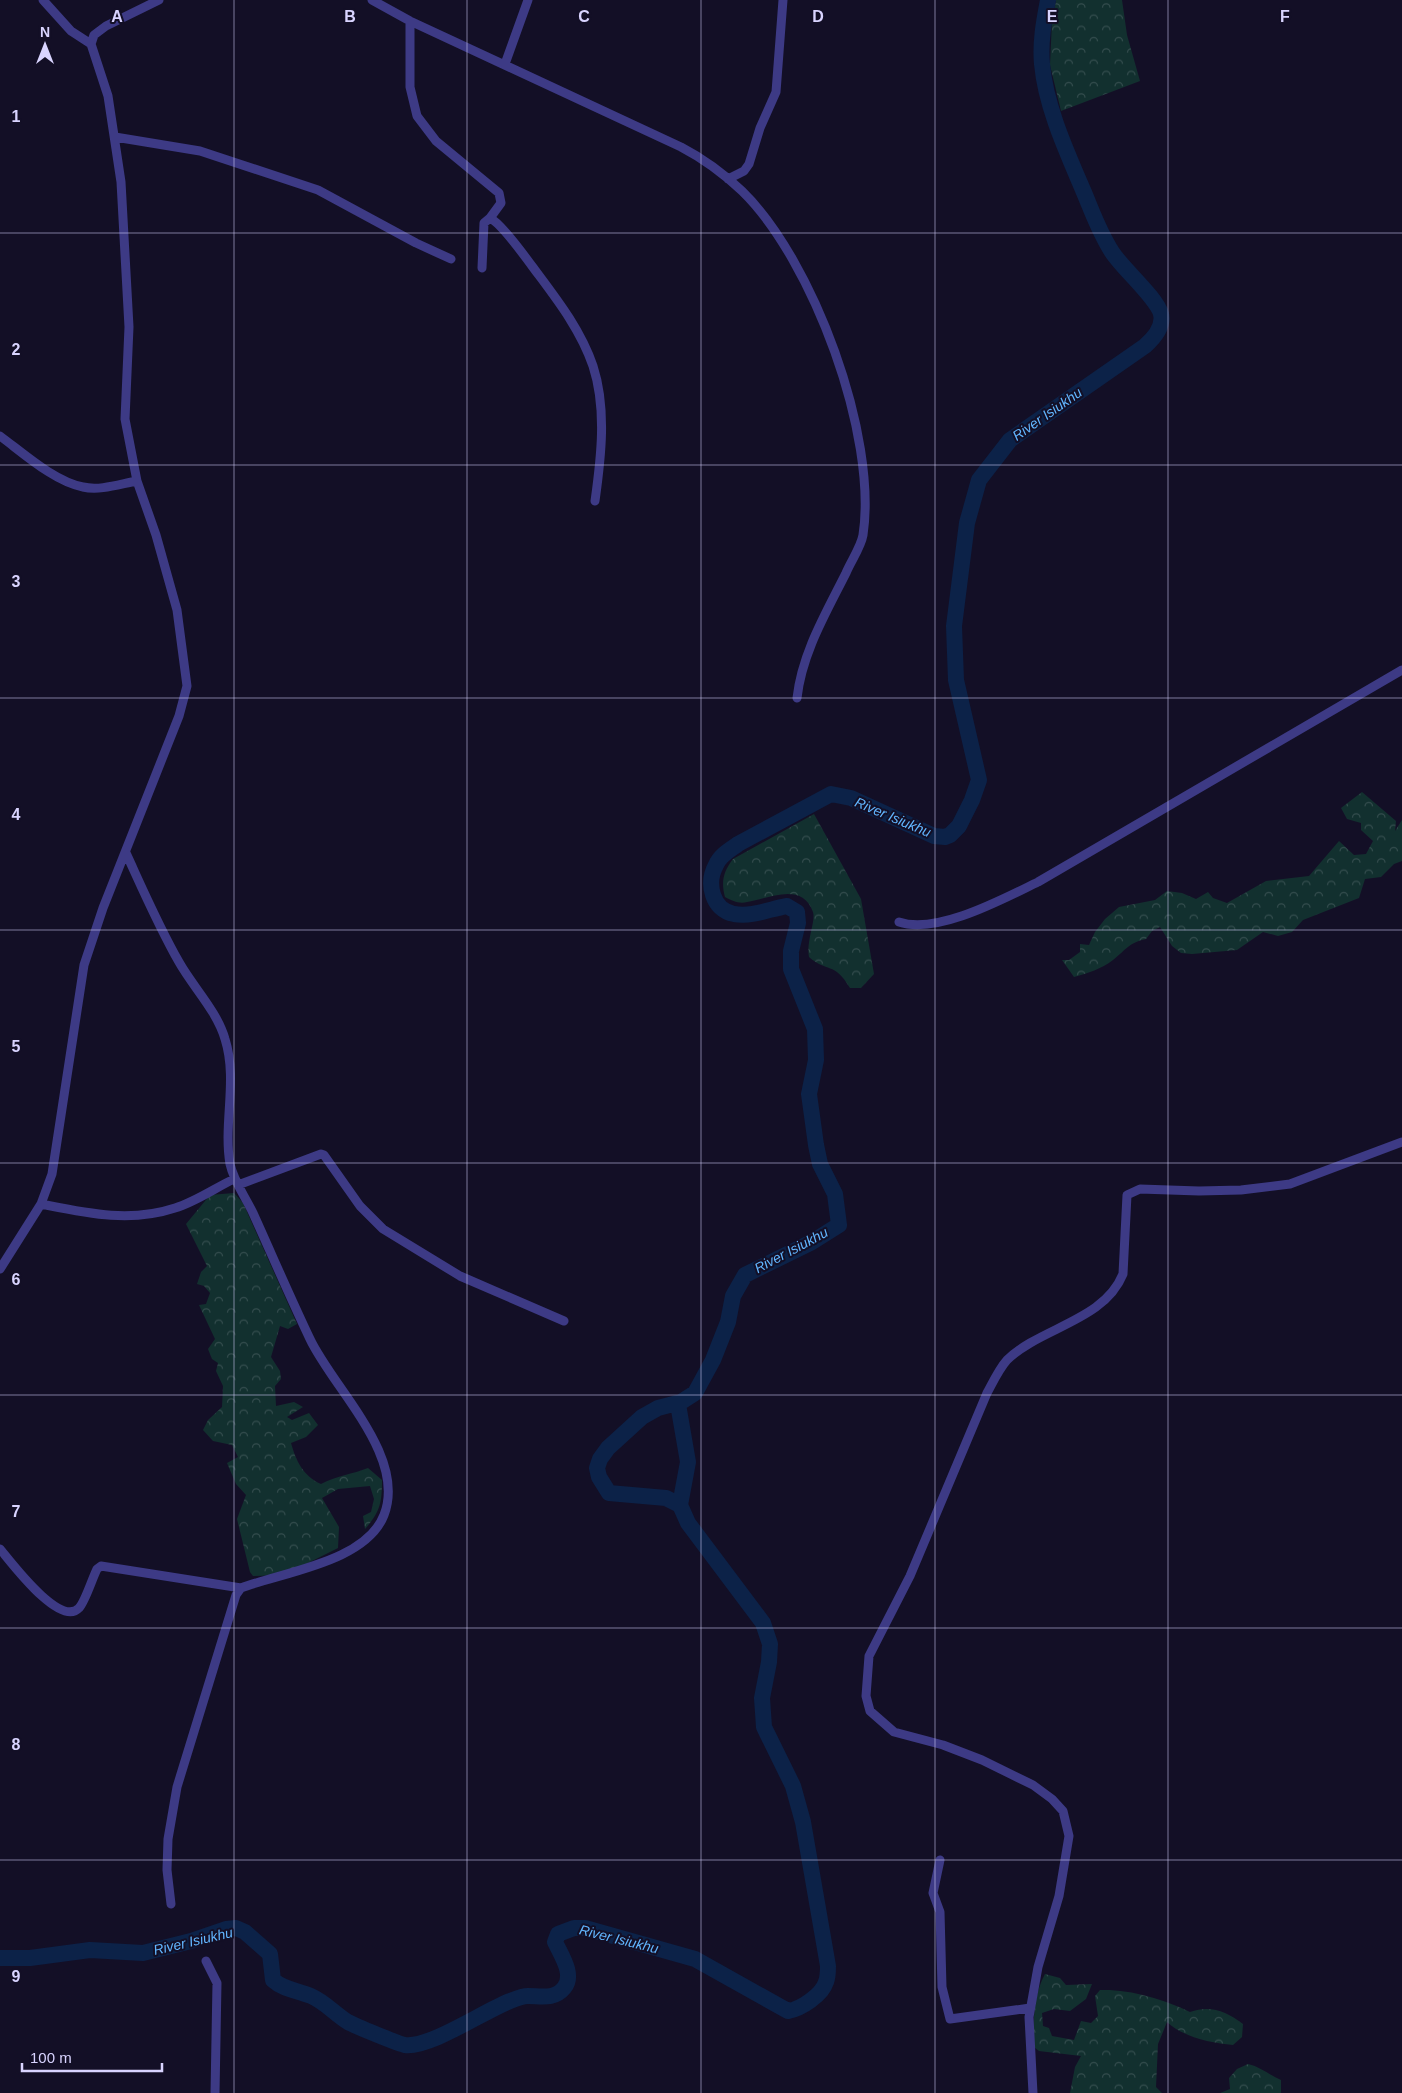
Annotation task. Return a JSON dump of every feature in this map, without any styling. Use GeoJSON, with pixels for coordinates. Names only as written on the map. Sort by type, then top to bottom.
{"type":"FeatureCollection","features":[{"type":"Feature","properties":{"kind":"street"},"geometry":{"type":"LineString","coordinates":[[43,0],[71,31],[91,44]]}},
{"type":"Feature","properties":{"kind":"street"},"geometry":{"type":"LineString","coordinates":[[0,1269],[41,1204],[52,1174],[84,965],[179,716],[187,686],[177,610],[156,534],[137,481],[125,419],[129,327],[121,182],[108,96],[91,44],[94,35],[106,26],[159,0]]}},
{"type":"Feature","properties":{"kind":"street"},"geometry":{"type":"LineString","coordinates":[[372,0],[410,21],[681,147],[708,162],[728,179],[760,212],[793,262],[824,323],[844,378],[861,452],[865,489],[863,537],[809,649],[799,675],[797,698]]}},
{"type":"Feature","properties":{"kind":"street"},"geometry":{"type":"LineString","coordinates":[[505,64],[528,0]]}},
{"type":"Feature","properties":{"kind":"street"},"geometry":{"type":"LineString","coordinates":[[728,179],[744,170],[749,164],[760,128],[776,92],[783,0]]}},
{"type":"Feature","properties":{"kind":"street"},"geometry":{"type":"LineString","coordinates":[[410,21],[410,87],[417,116],[436,141],[499,193],[501,203],[484,223],[482,268]]}},
{"type":"Feature","properties":{"kind":"street"},"geometry":{"type":"LineString","coordinates":[[115,137],[200,151],[318,190],[393,231],[451,259]]}},
{"type":"Feature","properties":{"kind":"street"},"geometry":{"type":"LineString","coordinates":[[490,218],[524,255],[560,303],[583,342],[594,367],[602,423],[595,502]]}},
{"type":"Feature","properties":{"kind":"street"},"geometry":{"type":"LineString","coordinates":[[0,436],[41,466],[83,487],[96,488],[137,481]]}},
{"type":"Feature","properties":{"kind":"street"},"geometry":{"type":"LineString","coordinates":[[900,922],[909,925],[926,924],[959,917],[991,905],[1038,882],[1402,670]]}},
{"type":"Feature","properties":{"kind":"street"},"geometry":{"type":"LineString","coordinates":[[0,1549],[34,1589],[49,1603],[65,1612],[74,1612],[80,1608],[97,1569],[101,1566],[240,1588],[335,1557],[367,1540],[384,1517],[389,1497],[386,1474],[376,1446],[358,1414],[312,1343],[236,1182],[229,1153],[231,1073],[226,1039],[216,1019],[178,960],[126,854]]}},
{"type":"Feature","properties":{"kind":"street"},"geometry":{"type":"LineString","coordinates":[[1033,2093],[1029,2017],[1038,1967],[1059,1896],[1069,1836],[1063,1811],[1052,1799],[1033,1784],[959,1750],[894,1732],[882,1723],[870,1711],[866,1696],[869,1656],[910,1576],[987,1393],[998,1372],[1007,1360],[1105,1300],[1119,1285],[1124,1274],[1127,1195],[1140,1189],[1208,1191],[1290,1184],[1402,1142]]}},
{"type":"Feature","properties":{"kind":"street"},"geometry":{"type":"LineString","coordinates":[[41,1204],[122,1217],[149,1214],[176,1208],[236,1182],[321,1154],[324,1155],[360,1206],[383,1229],[460,1276],[564,1321]]}},
{"type":"Feature","properties":{"kind":"street"},"geometry":{"type":"LineString","coordinates":[[171,1904],[167,1870],[168,1839],[177,1787],[236,1595],[240,1588]]}},
{"type":"Feature","properties":{"kind":"street"},"geometry":{"type":"LineString","coordinates":[[940,1860],[933,1893],[940,1912],[942,1987],[950,2019],[1030,2008]]}},
{"type":"Feature","properties":{"kind":"street"},"geometry":{"type":"LineString","coordinates":[[206,1961],[217,1983],[215,2093]]}},
{"type":"Feature","properties":{"kind":"green space"},"geometry":{"type":"Polygon","coordinates":[[[1056,0],[1122,0],[1127,35],[1140,81],[1061,111],[1050,65],[1052,21],[1056,0]]]}},
{"type":"Feature","properties":{"kind":"green space"},"geometry":{"type":"Polygon","coordinates":[[[1362,792],[1396,821],[1395,831],[1402,820],[1402,861],[1394,864],[1381,877],[1365,879],[1359,898],[1303,920],[1292,932],[1278,936],[1263,932],[1237,950],[1192,954],[1181,953],[1172,946],[1160,927],[1152,931],[1146,939],[1131,945],[1113,960],[1089,972],[1074,977],[1062,960],[1069,960],[1080,952],[1080,944],[1089,945],[1095,932],[1105,919],[1119,907],[1155,900],[1167,891],[1182,893],[1196,899],[1208,892],[1213,898],[1227,903],[1266,881],[1309,876],[1339,841],[1354,855],[1366,854],[1373,841],[1361,830],[1361,823],[1347,819],[1341,808],[1362,792]]]}},
{"type":"Feature","properties":{"kind":"green space"},"geometry":{"type":"Polygon","coordinates":[[[814,814],[861,899],[874,974],[861,988],[850,988],[839,974],[809,957],[808,951],[814,916],[808,903],[801,897],[793,894],[784,894],[741,903],[725,897],[724,877],[733,859],[814,814]]]}},
{"type":"Feature","properties":{"kind":"green space"},"geometry":{"type":"Polygon","coordinates":[[[234,1193],[243,1203],[297,1324],[288,1329],[280,1326],[271,1357],[280,1371],[281,1379],[275,1386],[276,1406],[294,1402],[303,1407],[287,1417],[292,1420],[309,1413],[318,1425],[306,1437],[291,1443],[298,1462],[309,1477],[321,1484],[368,1468],[382,1480],[379,1507],[365,1529],[363,1516],[371,1512],[374,1499],[370,1486],[338,1489],[322,1498],[339,1527],[338,1548],[284,1575],[253,1576],[250,1572],[237,1519],[246,1495],[236,1484],[227,1463],[238,1457],[232,1445],[213,1441],[203,1430],[208,1420],[222,1407],[223,1386],[216,1371],[218,1363],[212,1359],[208,1349],[215,1339],[199,1305],[206,1304],[210,1293],[204,1286],[197,1284],[201,1272],[207,1266],[186,1224],[210,1195],[234,1193]]]}},
{"type":"Feature","properties":{"kind":"green space"},"geometry":{"type":"Polygon","coordinates":[[[1045,1974],[1060,1978],[1066,1985],[1092,1984],[1086,1999],[1070,2011],[1054,2009],[1042,2013],[1043,2026],[1049,2028],[1052,2036],[1074,2040],[1081,2021],[1091,2023],[1098,2016],[1095,1996],[1100,1990],[1111,1990],[1146,1996],[1190,2012],[1204,2009],[1218,2010],[1243,2024],[1242,2037],[1233,2045],[1216,2043],[1181,2032],[1167,2022],[1158,2044],[1156,2087],[1162,2093],[1070,2093],[1075,2067],[1081,2056],[1039,2051],[1034,2047],[1036,2000],[1045,1974]]]}},
{"type":"Feature","properties":{"kind":"green space"},"geometry":{"type":"Polygon","coordinates":[[[1248,2064],[1281,2080],[1281,2093],[1220,2093],[1230,2089],[1229,2078],[1237,2069],[1248,2064]]]}},
{"type":"Feature","properties":{"kind":"waterway","name":"River Isiukhu"},"geometry":{"type":"LineString","coordinates":[[0,1958],[30,1958],[90,1950],[143,1953],[191,1941],[226,1929],[236,1928],[245,1932],[270,1954],[273,1980],[277,1983],[316,1999],[352,2024],[405,2045],[428,2041],[516,1999],[526,1996],[552,1996],[560,1992],[567,1983],[568,1971],[555,1942],[558,1934],[574,1928],[585,1928],[695,1959],[788,2011],[810,2001],[824,1987],[828,1966],[803,1822],[793,1786],[764,1727],[762,1698],[769,1662],[770,1644],[763,1623],[688,1523],[680,1505],[666,1498],[609,1493],[599,1477],[597,1468],[600,1459],[608,1448],[642,1417],[658,1408],[681,1402],[695,1393],[713,1360],[728,1322],[733,1296],[745,1275],[812,1242],[839,1225],[835,1194],[820,1164],[809,1094],[816,1060],[815,1029],[791,969],[791,951],[798,923],[797,912],[787,906],[741,915],[726,911],[716,901],[711,887],[711,880],[716,865],[723,856],[738,844],[831,794],[851,798],[934,836],[945,837],[950,835],[959,826],[972,800],[979,780],[956,680],[954,626],[967,523],[979,480],[1010,440],[1145,346],[1160,328],[1162,319],[1158,307],[1117,259],[1103,237],[1052,112],[1042,64],[1042,40],[1048,0]]}},
{"type":"Feature","properties":{"kind":"waterway","name":"River Isiukhu"},"geometry":{"type":"LineString","coordinates":[[678,1404],[688,1462],[680,1505]]}}]}
